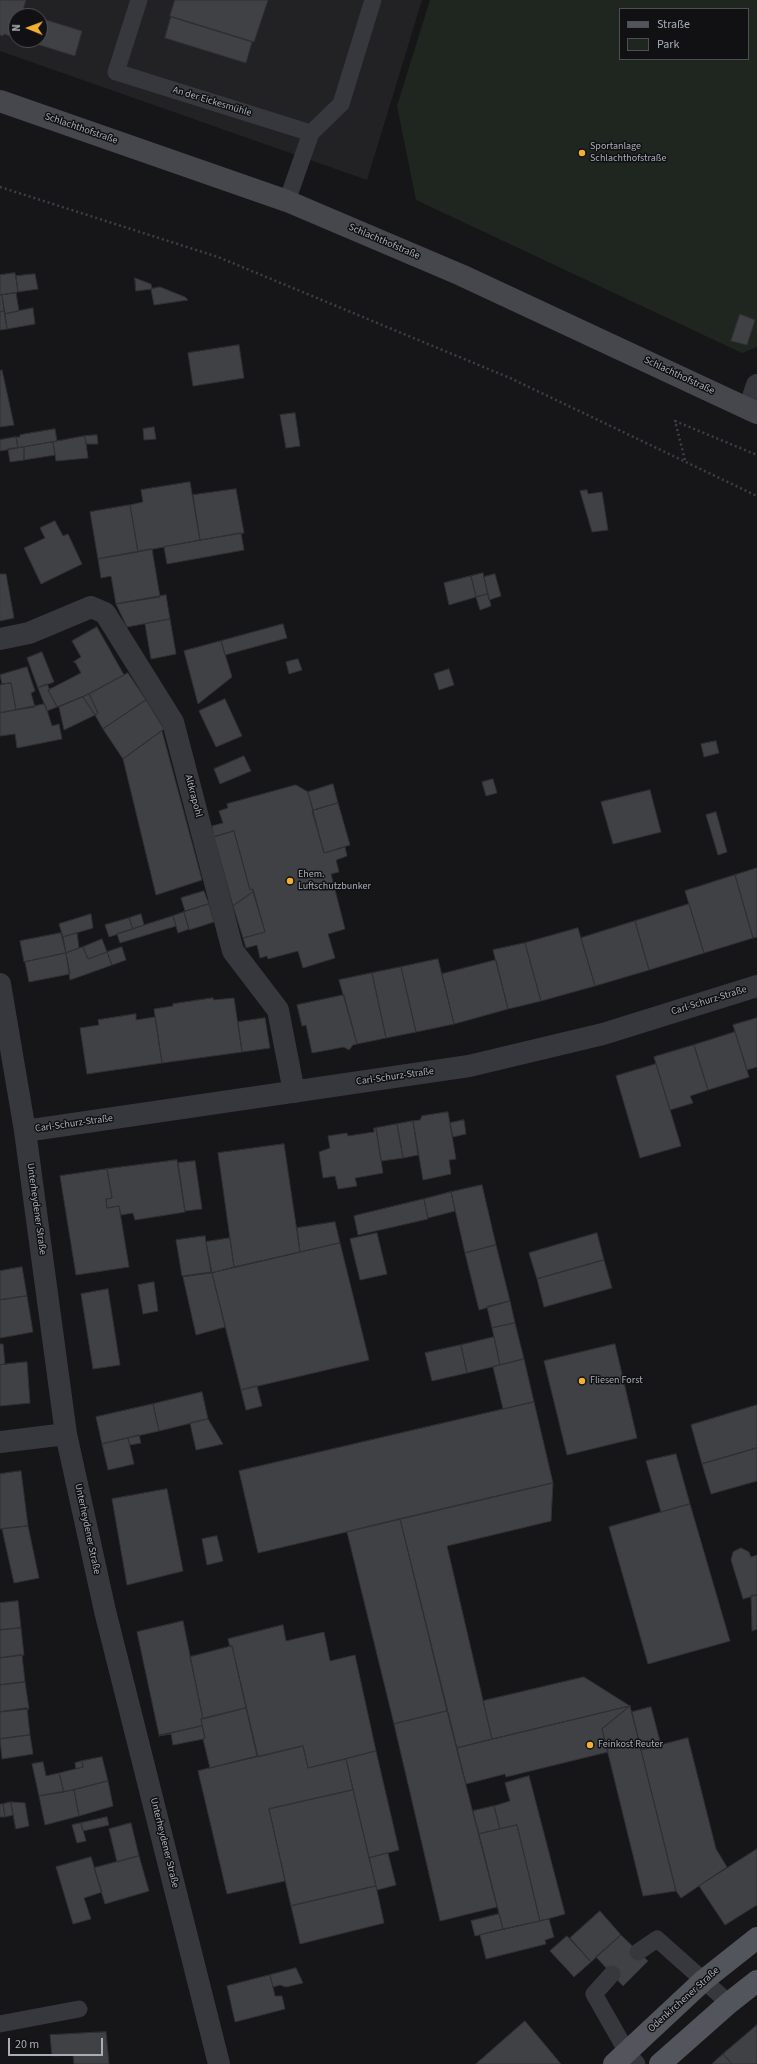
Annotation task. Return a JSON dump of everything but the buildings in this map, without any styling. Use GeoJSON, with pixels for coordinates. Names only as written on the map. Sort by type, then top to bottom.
{"type":"FeatureCollection","features":[{"type":"Feature","properties":{"kind":"main road","name":"Schlachthofstraße"},"geometry":{"type":"LineString","coordinates":[[0,101],[287,201],[461,275],[753,411]]}},
{"type":"Feature","properties":{"kind":"main road","name":"Odenkirchener Straße"},"geometry":{"type":"LineString","coordinates":[[626,2060],[704,1980],[757,1938]]}},
{"type":"Feature","properties":{"kind":"main road"},"geometry":{"type":"LineString","coordinates":[[660,2064],[729,2003],[757,1981]]}},
{"type":"Feature","properties":{"kind":"street"},"geometry":{"type":"LineString","coordinates":[[753,411],[757,385]]}},
{"type":"Feature","properties":{"kind":"street","name":"Altkrapohl"},"geometry":{"type":"LineString","coordinates":[[0,639],[29,634],[91,607],[105,613],[173,722],[233,951],[278,1010],[294,1092]]}},
{"type":"Feature","properties":{"kind":"street","name":"Unterheydener Straße"},"geometry":{"type":"LineString","coordinates":[[0,984],[25,1131],[66,1434],[105,1611],[219,2064]]}},
{"type":"Feature","properties":{"kind":"street","name":"Carl-Schurz-Straße"},"geometry":{"type":"LineString","coordinates":[[25,1131],[469,1066],[603,1034],[757,986]]}},
{"type":"Feature","properties":{"kind":"street"},"geometry":{"type":"LineString","coordinates":[[0,1442],[66,1434]]}},
{"type":"Feature","properties":{"kind":"lane","name":"An der Eickesmühle"},"geometry":{"type":"LineString","coordinates":[[139,0],[116,72],[311,133]]}},
{"type":"Feature","properties":{"kind":"lane"},"geometry":{"type":"LineString","coordinates":[[287,201],[311,133],[341,104],[373,0]]}},
{"type":"Feature","properties":{"kind":"lane"},"geometry":{"type":"LineString","coordinates":[[638,1952],[658,1939],[729,2003]]}},
{"type":"Feature","properties":{"kind":"lane"},"geometry":{"type":"LineString","coordinates":[[612,1974],[594,1994],[626,2060]]}},
{"type":"Feature","properties":{"kind":"lane"},"geometry":{"type":"LineString","coordinates":[[0,2024],[79,2009]]}},
{"type":"Feature","properties":{"kind":"path"},"geometry":{"type":"LineString","coordinates":[[0,186],[218,257],[510,378],[685,460],[757,496]]}},
{"type":"Feature","properties":{"kind":"path"},"geometry":{"type":"LineString","coordinates":[[685,460],[675,421],[757,455]]}},
{"type":"Feature","properties":{"kind":"shaded area"},"geometry":{"type":"Polygon","coordinates":[[[0,0],[422,0],[367,180],[0,51],[0,0]]]}},
{"type":"Feature","properties":{"kind":"green space","name":"Sportanlage Schlachthofstraße"},"geometry":{"type":"Polygon","coordinates":[[[430,0],[757,0],[757,347],[742,353],[416,200],[397,106],[430,0]]]}},
{"type":"Feature","properties":{"kind":"place","name":"Sportanlage Schlachthofstraße"},"geometry":{"type":"Point","coordinates":[582,153]}},
{"type":"Feature","properties":{"kind":"place","name":"Ehem. Luftschutzbunker"},"geometry":{"type":"Point","coordinates":[290,881]}},
{"type":"Feature","properties":{"kind":"place","name":"Fliesen Forst"},"geometry":{"type":"Point","coordinates":[582,1381]}},
{"type":"Feature","properties":{"kind":"place","name":"Feinkost Reuter"},"geometry":{"type":"Point","coordinates":[590,1745]}}]}
